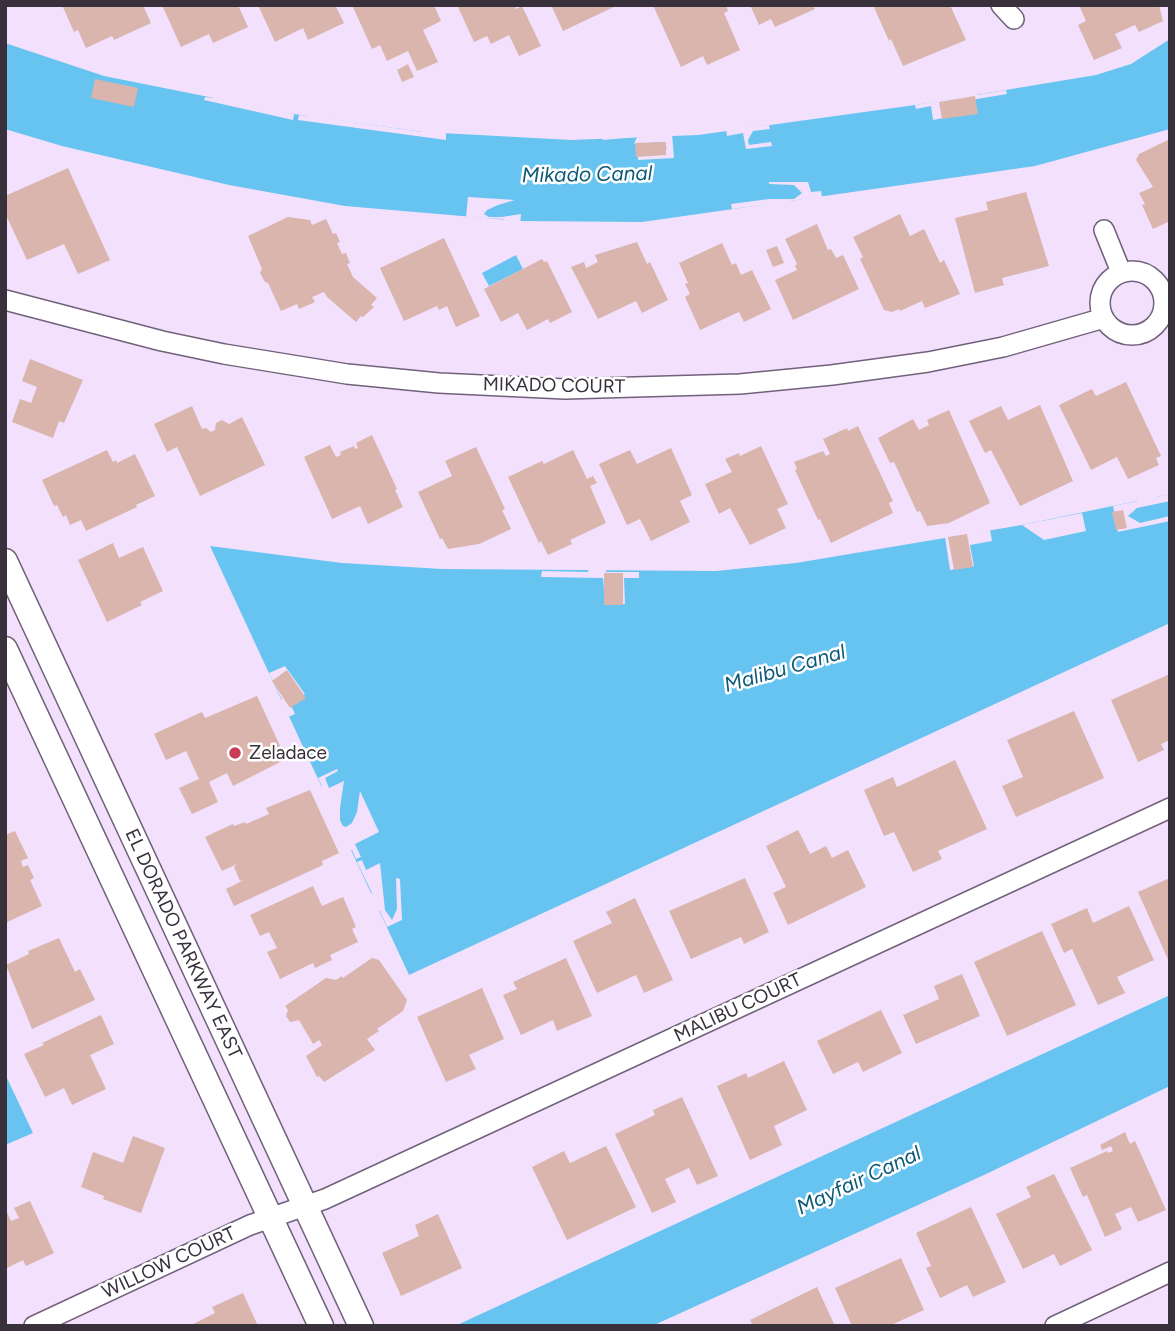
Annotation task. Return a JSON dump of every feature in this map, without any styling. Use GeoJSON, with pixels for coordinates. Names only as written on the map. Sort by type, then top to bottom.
{"type":"FeatureCollection","features":[{"type":"Feature","properties":{"kind":"street"},"geometry":{"type":"LineString","coordinates":[[1104,230],[1121,272]]}},
{"type":"Feature","properties":{"kind":"street"},"geometry":{"type":"LineString","coordinates":[[1121,272],[1143,272],[1160,287],[1164,297],[1160,319],[1143,333],[1121,333],[1111,327],[1100,308],[1104,286],[1121,272]]}},
{"type":"Feature","properties":{"kind":"street","name":"MIKADO COURT"},"geometry":{"type":"LineString","coordinates":[[5,300],[162,341],[337,373],[439,383],[565,389],[716,385],[832,375],[923,363],[1003,347],[1104,318]]}},
{"type":"Feature","properties":{"kind":"street","name":"EL DORADO PARKWAY EAST"},"geometry":{"type":"LineString","coordinates":[[5,561],[361,1326]]}},
{"type":"Feature","properties":{"kind":"street","name":"EL DORADO PARKWAY EAST"},"geometry":{"type":"LineString","coordinates":[[5,649],[321,1326]]}},
{"type":"Feature","properties":{"kind":"street","name":"MALIBU COURT"},"geometry":{"type":"LineString","coordinates":[[305,1206],[1170,808]]}},
{"type":"Feature","properties":{"kind":"street","name":"WILLOW COURT"},"geometry":{"type":"LineString","coordinates":[[34,1326],[270,1218],[305,1206]]}},
{"type":"Feature","properties":{"kind":"street"},"geometry":{"type":"LineString","coordinates":[[1055,1326],[1170,1272]]}},
{"type":"Feature","properties":{"kind":"water","name":"Mikado Canal"},"geometry":{"type":"Polygon","coordinates":[[[1170,39],[1170,129],[1035,166],[642,222],[520,221],[345,206],[229,185],[62,146],[5,129],[5,43],[104,76],[294,114],[423,132],[571,140],[698,135],[915,105],[1096,75],[1131,64],[1170,39]]]}},
{"type":"Feature","properties":{"kind":"water"},"geometry":{"type":"Polygon","coordinates":[[[516,255],[523,269],[489,286],[482,273],[516,255]]]}},
{"type":"Feature","properties":{"kind":"water","name":"Malibu Canal"},"geometry":{"type":"Polygon","coordinates":[[[1170,494],[1170,623],[409,975],[210,546],[342,563],[442,569],[716,571],[796,563],[1022,525],[1170,494]]]}},
{"type":"Feature","properties":{"kind":"water","name":"Mayfair Canal"},"geometry":{"type":"Polygon","coordinates":[[[1170,995],[1170,1086],[984,1175],[652,1326],[455,1326],[1170,995]]]}},
{"type":"Feature","properties":{"kind":"water"},"geometry":{"type":"Polygon","coordinates":[[[5,1074],[33,1133],[5,1145],[5,1074]]]}},
{"type":"Feature","properties":{"kind":"pier"},"geometry":{"type":"Polygon","coordinates":[[[1006,90],[1007,94],[947,104],[949,117],[933,120],[931,106],[916,109],[915,105],[960,97],[959,94],[976,91],[977,95],[1006,90]]]}},
{"type":"Feature","properties":{"kind":"pier"},"geometry":{"type":"Polygon","coordinates":[[[215,95],[272,105],[271,108],[294,114],[293,120],[204,100],[205,97],[214,98],[215,95]]]}},
{"type":"Feature","properties":{"kind":"pier"},"geometry":{"type":"Polygon","coordinates":[[[314,113],[332,116],[332,119],[422,132],[423,128],[446,130],[446,140],[298,120],[299,115],[313,116],[314,113]]]}},
{"type":"Feature","properties":{"kind":"pier"},"geometry":{"type":"Polygon","coordinates":[[[746,125],[746,128],[769,125],[770,129],[753,131],[748,140],[749,145],[771,142],[772,146],[746,149],[743,133],[727,136],[726,127],[746,125]]]}},
{"type":"Feature","properties":{"kind":"pier"},"geometry":{"type":"Polygon","coordinates":[[[672,133],[674,158],[638,160],[638,156],[661,154],[667,148],[660,142],[634,144],[637,137],[603,140],[602,136],[672,133]]]}},
{"type":"Feature","properties":{"kind":"pier"},"geometry":{"type":"Polygon","coordinates":[[[769,182],[808,182],[811,192],[821,191],[822,197],[789,201],[789,205],[772,208],[771,204],[732,209],[731,204],[794,199],[802,193],[794,185],[769,182]]]}},
{"type":"Feature","properties":{"kind":"pier"},"geometry":{"type":"Polygon","coordinates":[[[468,197],[515,200],[498,205],[484,214],[489,217],[502,217],[521,214],[520,225],[504,223],[504,219],[466,217],[468,197]]]}},
{"type":"Feature","properties":{"kind":"pier"},"geometry":{"type":"Polygon","coordinates":[[[1155,494],[1156,497],[1170,494],[1170,501],[1137,508],[1128,516],[1140,523],[1170,516],[1170,521],[1118,532],[1113,506],[1155,494]]]}},
{"type":"Feature","properties":{"kind":"pier"},"geometry":{"type":"Polygon","coordinates":[[[1082,513],[1086,531],[1044,540],[1022,525],[1082,513]]]}},
{"type":"Feature","properties":{"kind":"pier"},"geometry":{"type":"Polygon","coordinates":[[[990,530],[992,541],[970,545],[974,566],[950,570],[945,537],[990,530]]]}},
{"type":"Feature","properties":{"kind":"pier"},"geometry":{"type":"Polygon","coordinates":[[[589,568],[606,568],[606,572],[639,572],[639,578],[624,578],[625,604],[605,603],[603,578],[541,577],[542,571],[588,572],[589,568]]]}},
{"type":"Feature","properties":{"kind":"pier"},"geometry":{"type":"Polygon","coordinates":[[[285,666],[305,694],[289,701],[295,714],[286,718],[279,702],[282,700],[269,673],[285,666]]]}},
{"type":"Feature","properties":{"kind":"pier"},"geometry":{"type":"Polygon","coordinates":[[[337,769],[338,771],[325,778],[329,788],[344,781],[340,808],[343,826],[352,823],[357,812],[360,791],[379,832],[355,844],[361,857],[356,859],[352,850],[349,851],[319,788],[322,786],[318,778],[337,769]]]}},
{"type":"Feature","properties":{"kind":"pier"},"geometry":{"type":"Polygon","coordinates":[[[362,860],[366,870],[380,863],[385,910],[392,920],[397,909],[396,878],[400,879],[402,920],[387,927],[380,911],[376,912],[369,895],[372,893],[357,862],[362,860]]]}},
{"type":"Feature","properties":{"kind":"building"},"geometry":{"type":"Polygon","coordinates":[[[62,5],[143,5],[151,23],[114,40],[112,36],[86,48],[78,30],[74,32],[62,5]]]}},
{"type":"Feature","properties":{"kind":"building"},"geometry":{"type":"Polygon","coordinates":[[[162,5],[238,5],[248,27],[213,43],[209,34],[181,47],[162,5]]]}},
{"type":"Feature","properties":{"kind":"building"},"geometry":{"type":"Polygon","coordinates":[[[258,5],[335,5],[344,23],[308,40],[303,28],[275,42],[258,5]]]}},
{"type":"Feature","properties":{"kind":"building"},"geometry":{"type":"Polygon","coordinates":[[[352,5],[434,5],[441,21],[423,30],[438,62],[417,71],[408,51],[387,61],[380,45],[372,49],[352,5]]]}},
{"type":"Feature","properties":{"kind":"building"},"geometry":{"type":"Polygon","coordinates":[[[457,5],[514,5],[516,9],[522,6],[541,46],[519,56],[509,35],[491,44],[487,36],[474,42],[457,5]]]}},
{"type":"Feature","properties":{"kind":"building"},"geometry":{"type":"Polygon","coordinates":[[[551,5],[618,5],[563,31],[551,5]]]}},
{"type":"Feature","properties":{"kind":"building"},"geometry":{"type":"Polygon","coordinates":[[[653,5],[726,5],[728,11],[724,13],[740,50],[707,65],[703,56],[681,67],[653,5]]]}},
{"type":"Feature","properties":{"kind":"building"},"geometry":{"type":"Polygon","coordinates":[[[750,5],[813,5],[815,9],[775,27],[771,19],[759,25],[750,5]]]}},
{"type":"Feature","properties":{"kind":"building"},"geometry":{"type":"Polygon","coordinates":[[[873,5],[950,5],[966,40],[903,66],[873,5]]]}},
{"type":"Feature","properties":{"kind":"building"},"geometry":{"type":"Polygon","coordinates":[[[1079,5],[1159,5],[1163,21],[1139,32],[1135,25],[1115,34],[1122,48],[1094,60],[1078,25],[1086,21],[1079,5]]]}},
{"type":"Feature","properties":{"kind":"building"},"geometry":{"type":"Polygon","coordinates":[[[408,64],[414,77],[402,82],[397,70],[408,64]]]}},
{"type":"Feature","properties":{"kind":"building"},"geometry":{"type":"Polygon","coordinates":[[[95,79],[138,88],[134,107],[91,98],[95,79]]]}},
{"type":"Feature","properties":{"kind":"building"},"geometry":{"type":"Polygon","coordinates":[[[975,96],[978,114],[942,119],[939,102],[975,96]]]}},
{"type":"Feature","properties":{"kind":"building"},"geometry":{"type":"Polygon","coordinates":[[[1170,139],[1170,221],[1153,229],[1139,193],[1153,187],[1136,160],[1139,154],[1170,139]]]}},
{"type":"Feature","properties":{"kind":"building"},"geometry":{"type":"Polygon","coordinates":[[[666,142],[666,155],[636,157],[635,143],[666,142]]]}},
{"type":"Feature","properties":{"kind":"building"},"geometry":{"type":"Polygon","coordinates":[[[68,168],[110,260],[78,274],[64,244],[27,260],[5,213],[5,196],[68,168]]]}},
{"type":"Feature","properties":{"kind":"building"},"geometry":{"type":"Polygon","coordinates":[[[1026,192],[1049,266],[1002,278],[1004,285],[975,293],[955,218],[988,210],[986,202],[1026,192]]]}},
{"type":"Feature","properties":{"kind":"building"},"geometry":{"type":"Polygon","coordinates":[[[900,214],[910,236],[924,229],[940,263],[944,260],[960,294],[925,308],[922,301],[900,311],[884,310],[860,259],[863,257],[853,237],[900,214]]]}},
{"type":"Feature","properties":{"kind":"building"},"geometry":{"type":"Polygon","coordinates":[[[288,217],[310,220],[312,225],[326,219],[333,234],[336,233],[340,242],[337,243],[342,254],[346,253],[350,263],[347,264],[353,277],[377,298],[371,305],[374,307],[356,322],[324,292],[312,297],[315,302],[299,309],[297,304],[281,311],[268,283],[260,273],[262,269],[248,236],[288,217]]]}},
{"type":"Feature","properties":{"kind":"building"},"geometry":{"type":"Polygon","coordinates":[[[817,224],[828,250],[831,249],[836,258],[843,255],[859,289],[793,320],[775,280],[797,270],[797,264],[785,239],[817,224]]]}},
{"type":"Feature","properties":{"kind":"building"},"geometry":{"type":"Polygon","coordinates":[[[444,238],[480,316],[456,327],[447,306],[439,310],[437,306],[404,321],[380,268],[444,238]]]}},
{"type":"Feature","properties":{"kind":"building"},"geometry":{"type":"Polygon","coordinates":[[[637,242],[668,300],[642,313],[636,301],[598,319],[571,267],[584,262],[586,268],[598,262],[595,255],[637,242]]]}},
{"type":"Feature","properties":{"kind":"building"},"geometry":{"type":"Polygon","coordinates":[[[722,243],[732,265],[736,263],[741,275],[752,270],[771,309],[744,322],[739,312],[700,330],[685,297],[690,294],[679,263],[722,243]]]}},
{"type":"Feature","properties":{"kind":"building"},"geometry":{"type":"Polygon","coordinates":[[[777,246],[784,263],[773,267],[766,250],[777,246]]]}},
{"type":"Feature","properties":{"kind":"building"},"geometry":{"type":"Polygon","coordinates":[[[542,259],[547,261],[572,312],[550,323],[548,319],[527,330],[518,313],[501,322],[484,289],[542,259]]]}},
{"type":"Feature","properties":{"kind":"building"},"geometry":{"type":"Polygon","coordinates":[[[30,359],[83,380],[64,423],[59,421],[53,438],[12,422],[20,399],[31,403],[37,387],[22,381],[30,359]]]}},
{"type":"Feature","properties":{"kind":"building"},"geometry":{"type":"Polygon","coordinates":[[[1126,382],[1161,456],[1156,458],[1159,465],[1128,479],[1117,457],[1091,470],[1059,405],[1092,389],[1096,396],[1126,382]]]}},
{"type":"Feature","properties":{"kind":"building"},"geometry":{"type":"Polygon","coordinates":[[[1040,405],[1073,481],[1020,506],[991,450],[985,453],[969,421],[1001,406],[1008,420],[1040,405]]]}},
{"type":"Feature","properties":{"kind":"building"},"geometry":{"type":"Polygon","coordinates":[[[192,406],[202,429],[206,428],[211,432],[215,430],[216,423],[222,420],[229,424],[242,417],[265,465],[200,496],[177,447],[167,452],[154,424],[192,406]]]}},
{"type":"Feature","properties":{"kind":"building"},"geometry":{"type":"Polygon","coordinates":[[[949,410],[990,503],[949,523],[927,526],[920,511],[917,512],[894,462],[890,463],[878,438],[913,419],[919,430],[929,425],[927,420],[949,410]]]}},
{"type":"Feature","properties":{"kind":"building"},"geometry":{"type":"Polygon","coordinates":[[[858,426],[893,501],[889,503],[893,513],[831,543],[795,470],[797,469],[794,462],[823,451],[826,456],[830,454],[823,439],[858,426]]]}},
{"type":"Feature","properties":{"kind":"building"},"geometry":{"type":"Polygon","coordinates":[[[372,435],[403,507],[368,524],[360,506],[332,519],[304,457],[330,445],[336,457],[341,455],[340,452],[354,446],[355,449],[358,448],[356,443],[372,435]]]}},
{"type":"Feature","properties":{"kind":"building"},"geometry":{"type":"Polygon","coordinates":[[[761,446],[788,504],[777,509],[786,528],[750,545],[730,508],[719,514],[705,484],[732,472],[725,459],[739,453],[740,456],[761,446]]]}},
{"type":"Feature","properties":{"kind":"building"},"geometry":{"type":"Polygon","coordinates":[[[476,447],[505,509],[502,510],[511,529],[479,544],[448,549],[442,538],[440,539],[418,492],[452,476],[445,461],[476,447]]]}},
{"type":"Feature","properties":{"kind":"building"},"geometry":{"type":"Polygon","coordinates":[[[671,448],[692,495],[680,501],[690,522],[651,541],[640,519],[627,525],[599,464],[630,450],[637,464],[671,448]]]}},
{"type":"Feature","properties":{"kind":"building"},"geometry":{"type":"Polygon","coordinates":[[[107,450],[113,462],[116,460],[117,463],[135,454],[155,496],[86,531],[81,520],[70,525],[66,515],[63,517],[57,505],[54,506],[42,480],[107,450]]]}},
{"type":"Feature","properties":{"kind":"building"},"geometry":{"type":"Polygon","coordinates":[[[573,450],[587,479],[593,476],[597,483],[590,486],[606,523],[570,540],[572,544],[548,555],[541,541],[539,543],[508,477],[573,450]]]}},
{"type":"Feature","properties":{"kind":"building"},"geometry":{"type":"Polygon","coordinates":[[[1123,510],[1127,528],[1116,530],[1112,512],[1123,510]]]}},
{"type":"Feature","properties":{"kind":"building"},"geometry":{"type":"Polygon","coordinates":[[[967,534],[973,567],[954,570],[948,537],[967,534]]]}},
{"type":"Feature","properties":{"kind":"building"},"geometry":{"type":"Polygon","coordinates":[[[113,543],[119,558],[143,547],[163,591],[107,622],[78,560],[113,543]]]}},
{"type":"Feature","properties":{"kind":"building"},"geometry":{"type":"Polygon","coordinates":[[[604,573],[623,573],[623,605],[604,605],[604,573]]]}},
{"type":"Feature","properties":{"kind":"building"},"geometry":{"type":"Polygon","coordinates":[[[287,670],[306,698],[290,708],[272,681],[287,670]]]}},
{"type":"Feature","properties":{"kind":"building"},"geometry":{"type":"Polygon","coordinates":[[[1170,674],[1170,740],[1161,744],[1164,750],[1138,762],[1111,700],[1170,674]]]}},
{"type":"Feature","properties":{"kind":"building","name":"Zeladace"},"geometry":{"type":"Polygon","coordinates":[[[257,696],[286,759],[233,786],[227,773],[209,782],[218,802],[192,814],[179,788],[199,779],[186,751],[166,760],[154,734],[202,712],[205,718],[257,696]]]}},
{"type":"Feature","properties":{"kind":"building"},"geometry":{"type":"Polygon","coordinates":[[[1074,711],[1104,778],[1016,817],[1002,786],[1023,777],[1007,740],[1074,711]]]}},
{"type":"Feature","properties":{"kind":"building"},"geometry":{"type":"Polygon","coordinates":[[[955,760],[987,829],[938,851],[942,859],[913,872],[894,832],[884,836],[864,790],[893,777],[897,787],[955,760]]]}},
{"type":"Feature","properties":{"kind":"building"},"geometry":{"type":"Polygon","coordinates":[[[310,790],[339,853],[322,861],[323,865],[234,906],[226,889],[244,880],[240,881],[234,867],[237,864],[222,871],[205,837],[233,824],[246,824],[269,814],[266,808],[310,790]]]}},
{"type":"Feature","properties":{"kind":"building"},"geometry":{"type":"Polygon","coordinates":[[[798,830],[810,854],[826,846],[832,858],[848,850],[866,887],[788,925],[773,893],[786,887],[766,846],[798,830]]]}},
{"type":"Feature","properties":{"kind":"building"},"geometry":{"type":"Polygon","coordinates":[[[15,831],[28,858],[21,861],[23,867],[28,865],[34,878],[30,880],[42,906],[5,923],[5,835],[15,831]]]}},
{"type":"Feature","properties":{"kind":"building"},"geometry":{"type":"Polygon","coordinates":[[[745,878],[769,932],[744,944],[741,937],[691,959],[669,911],[745,878]]]}},
{"type":"Feature","properties":{"kind":"building"},"geometry":{"type":"Polygon","coordinates":[[[1170,878],[1170,964],[1138,892],[1170,878]]]}},
{"type":"Feature","properties":{"kind":"building"},"geometry":{"type":"Polygon","coordinates":[[[313,886],[322,906],[343,897],[356,927],[352,929],[358,942],[330,955],[332,960],[315,968],[313,963],[280,979],[267,952],[277,948],[269,932],[260,936],[250,915],[313,886]]]}},
{"type":"Feature","properties":{"kind":"building"},"geometry":{"type":"Polygon","coordinates":[[[635,898],[673,980],[644,993],[636,975],[597,993],[573,941],[612,923],[606,912],[635,898]]]}},
{"type":"Feature","properties":{"kind":"building"},"geometry":{"type":"Polygon","coordinates":[[[1129,906],[1154,960],[1117,977],[1125,993],[1098,1005],[1072,949],[1064,953],[1051,924],[1087,908],[1093,923],[1129,906]]]}},
{"type":"Feature","properties":{"kind":"building"},"geometry":{"type":"Polygon","coordinates":[[[1042,931],[1076,1005],[1007,1036],[974,962],[1042,931]]]}},
{"type":"Feature","properties":{"kind":"building"},"geometry":{"type":"Polygon","coordinates":[[[59,938],[75,972],[80,969],[95,1000],[32,1029],[6,965],[29,954],[28,951],[59,938]]]}},
{"type":"Feature","properties":{"kind":"building"},"geometry":{"type":"Polygon","coordinates":[[[372,958],[379,960],[407,1000],[403,1011],[367,1039],[375,1050],[324,1082],[317,1077],[306,1056],[322,1045],[319,1040],[313,1044],[299,1020],[290,1022],[285,1006],[326,978],[343,978],[372,958]]]}},
{"type":"Feature","properties":{"kind":"building"},"geometry":{"type":"Polygon","coordinates":[[[566,958],[592,1016],[557,1031],[553,1020],[521,1035],[503,995],[517,989],[513,982],[566,958]]]}},
{"type":"Feature","properties":{"kind":"building"},"geometry":{"type":"Polygon","coordinates":[[[962,974],[980,1016],[916,1044],[903,1015],[939,999],[934,986],[962,974]]]}},
{"type":"Feature","properties":{"kind":"building"},"geometry":{"type":"Polygon","coordinates":[[[482,988],[504,1039],[469,1055],[476,1069],[446,1082],[417,1017],[482,988]]]}},
{"type":"Feature","properties":{"kind":"building"},"geometry":{"type":"Polygon","coordinates":[[[881,1010],[902,1053],[863,1072],[858,1062],[833,1074],[817,1041],[881,1010]]]}},
{"type":"Feature","properties":{"kind":"building"},"geometry":{"type":"Polygon","coordinates":[[[101,1015],[114,1044],[90,1055],[106,1089],[72,1105],[64,1088],[45,1097],[24,1054],[101,1015]]]}},
{"type":"Feature","properties":{"kind":"building"},"geometry":{"type":"Polygon","coordinates":[[[784,1061],[807,1110],[774,1126],[782,1145],[750,1160],[717,1086],[746,1073],[748,1078],[784,1061]]]}},
{"type":"Feature","properties":{"kind":"building"},"geometry":{"type":"Polygon","coordinates":[[[682,1097],[718,1176],[697,1185],[689,1168],[665,1179],[676,1202],[652,1213],[615,1134],[655,1115],[653,1110],[682,1097]]]}},
{"type":"Feature","properties":{"kind":"building"},"geometry":{"type":"Polygon","coordinates":[[[1125,1132],[1130,1144],[1135,1141],[1166,1210],[1138,1222],[1131,1207],[1115,1214],[1122,1229],[1105,1237],[1087,1195],[1083,1197],[1070,1168],[1107,1151],[1113,1151],[1111,1146],[1102,1150],[1100,1145],[1125,1132]]]}},
{"type":"Feature","properties":{"kind":"building"},"geometry":{"type":"Polygon","coordinates":[[[133,1136],[165,1148],[141,1213],[103,1199],[104,1196],[81,1187],[93,1152],[123,1163],[133,1136]]]}},
{"type":"Feature","properties":{"kind":"building"},"geometry":{"type":"Polygon","coordinates":[[[606,1146],[636,1207],[567,1240],[532,1167],[564,1151],[570,1163],[606,1146]]]}},
{"type":"Feature","properties":{"kind":"building"},"geometry":{"type":"Polygon","coordinates":[[[1054,1174],[1092,1250],[1060,1266],[1054,1254],[1023,1269],[996,1214],[1031,1197],[1026,1187],[1054,1174]]]}},
{"type":"Feature","properties":{"kind":"building"},"geometry":{"type":"Polygon","coordinates":[[[30,1201],[54,1253],[26,1266],[23,1260],[5,1269],[5,1208],[11,1221],[19,1218],[14,1208],[30,1201]]]}},
{"type":"Feature","properties":{"kind":"building"},"geometry":{"type":"Polygon","coordinates":[[[971,1207],[1006,1282],[973,1297],[967,1285],[940,1298],[926,1268],[931,1266],[916,1233],[971,1207]]]}},
{"type":"Feature","properties":{"kind":"building"},"geometry":{"type":"Polygon","coordinates":[[[438,1214],[462,1268],[401,1296],[382,1253],[419,1236],[415,1225],[438,1214]]]}},
{"type":"Feature","properties":{"kind":"building"},"geometry":{"type":"Polygon","coordinates":[[[901,1258],[924,1310],[889,1326],[852,1326],[835,1288],[901,1258]]]}},
{"type":"Feature","properties":{"kind":"building"},"geometry":{"type":"Polygon","coordinates":[[[817,1287],[835,1326],[753,1326],[750,1320],[817,1287]]]}},
{"type":"Feature","properties":{"kind":"building"},"geometry":{"type":"Polygon","coordinates":[[[243,1293],[258,1326],[189,1326],[215,1313],[212,1307],[243,1293]]]}},
{"type":"Feature","properties":{"kind":"place","name":"Zeladace"},"geometry":{"type":"Point","coordinates":[235,753]}}]}
